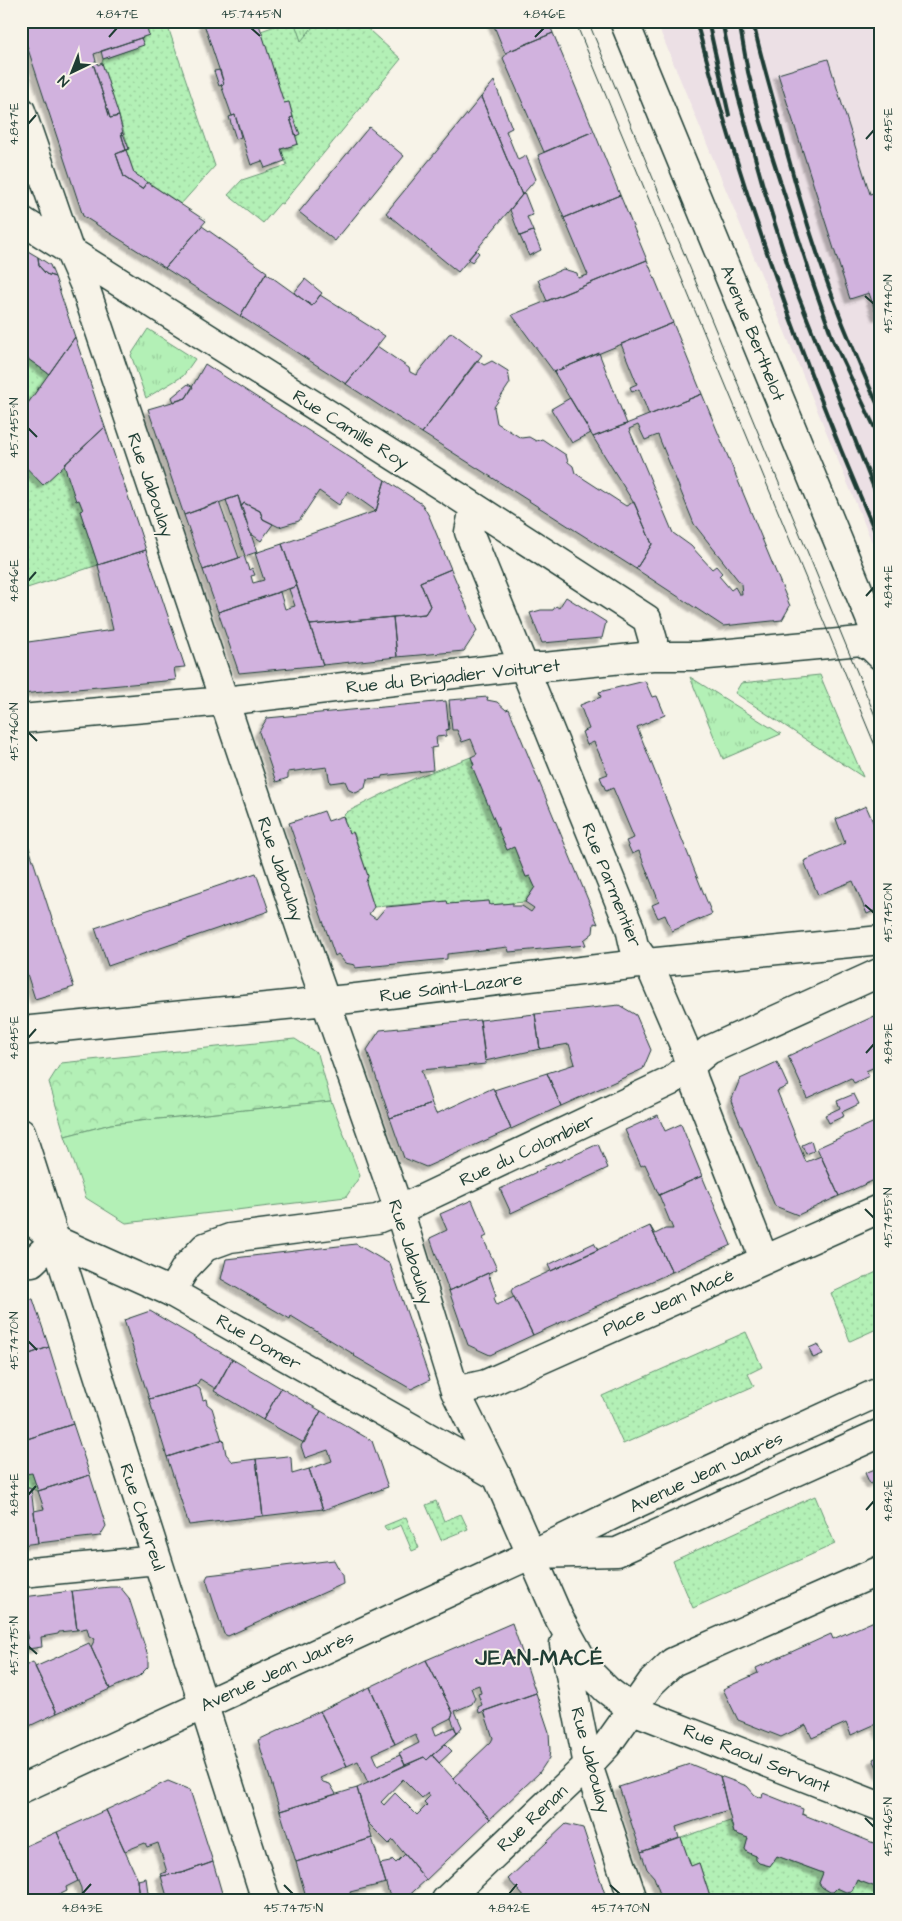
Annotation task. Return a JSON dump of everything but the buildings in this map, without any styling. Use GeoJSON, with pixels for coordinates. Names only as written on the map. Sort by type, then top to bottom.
{"type":"FeatureCollection","features":[{"type":"Feature","properties":{"kind":"street","name":"Avenue Berthelot"},"geometry":{"type":"LineString","coordinates":[[624,21],[881,645]]}},
{"type":"Feature","properties":{"kind":"street","name":"Rue Jaboulay"},"geometry":{"type":"LineString","coordinates":[[21,111],[69,250],[84,284],[224,701],[399,1210],[454,1391],[497,1476],[559,1618],[589,1672],[607,1690],[633,1710]]}},
{"type":"Feature","properties":{"kind":"street","name":"Rue Camille Roy"},"geometry":{"type":"LineString","coordinates":[[21,220],[647,619],[654,640],[652,656]]}},
{"type":"Feature","properties":{"kind":"street","name":"Rue Parmentier"},"geometry":{"type":"LineString","coordinates":[[474,507],[469,532],[630,928],[634,946],[647,963],[683,1043],[690,1066],[764,1259]]}},
{"type":"Feature","properties":{"kind":"street","name":"Rue du Brigadier Voituret"},"geometry":{"type":"LineString","coordinates":[[21,719],[224,701],[514,666],[523,667],[652,656],[696,656],[861,641],[873,648],[881,656]]}},
{"type":"Feature","properties":{"kind":"street","name":"Rue Saint-Lazare"},"geometry":{"type":"LineString","coordinates":[[21,1031],[326,1000],[647,963],[881,940]]}},
{"type":"Feature","properties":{"kind":"street","name":"Rue du Colombier"},"geometry":{"type":"LineString","coordinates":[[171,1292],[186,1267],[205,1247],[230,1238],[377,1219],[671,1081],[709,1050],[881,972]]}},
{"type":"Feature","properties":{"kind":"street","name":"Rue Chevreul"},"geometry":{"type":"LineString","coordinates":[[21,1133],[266,1900]]}},
{"type":"Feature","properties":{"kind":"street","name":"Place Jean Macé"},"geometry":{"type":"LineString","coordinates":[[454,1391],[486,1384],[881,1208]]}},
{"type":"Feature","properties":{"kind":"street","name":"Rue Domer"},"geometry":{"type":"LineString","coordinates":[[21,1212],[55,1240],[171,1292],[497,1476]]}},
{"type":"Feature","properties":{"kind":"street"},"geometry":{"type":"LineString","coordinates":[[21,1263],[32,1262],[55,1240]]}},
{"type":"Feature","properties":{"kind":"street","name":"Avenue Jean Jaurès"},"geometry":{"type":"LineString","coordinates":[[21,1788],[532,1554],[881,1391]]}},
{"type":"Feature","properties":{"kind":"street","name":"Avenue Jean Jaurès"},"geometry":{"type":"LineString","coordinates":[[532,1554],[617,1552],[881,1433]]}},
{"type":"Feature","properties":{"kind":"street"},"geometry":{"type":"LineString","coordinates":[[21,1573],[157,1560]]}},
{"type":"Feature","properties":{"kind":"street"},"geometry":{"type":"LineString","coordinates":[[633,1710],[651,1683],[673,1662],[881,1570]]}},
{"type":"Feature","properties":{"kind":"street","name":"Rue Jaboulay"},"geometry":{"type":"LineString","coordinates":[[559,1618],[588,1765],[633,1900]]}},
{"type":"Feature","properties":{"kind":"street","name":"Rue Renan"},"geometry":{"type":"LineString","coordinates":[[446,1900],[588,1765],[607,1745],[633,1710]]}},
{"type":"Feature","properties":{"kind":"street","name":"Rue Raoul Servant"},"geometry":{"type":"LineString","coordinates":[[633,1710],[881,1807]]}},
{"type":"Feature","properties":{"kind":"shaded area"},"geometry":{"type":"Polygon","coordinates":[[[656,21],[881,21],[881,564],[656,21]]]}},
{"type":"Feature","properties":{"kind":"green space"},"geometry":{"type":"Polygon","coordinates":[[[145,21],[166,21],[215,166],[181,204],[134,173],[126,150],[129,148],[102,63],[103,59],[143,45],[141,38],[149,35],[145,21]]]}},
{"type":"Feature","properties":{"kind":"green space"},"geometry":{"type":"Polygon","coordinates":[[[294,21],[318,21],[301,42],[294,21]]]}},
{"type":"Feature","properties":{"kind":"green space"},"geometry":{"type":"Polygon","coordinates":[[[294,21],[301,41],[318,21],[359,21],[401,59],[282,204],[280,203],[263,223],[228,195],[242,180],[287,165],[281,149],[298,144],[290,118],[293,117],[289,102],[284,103],[261,31],[294,21]]]}},
{"type":"Feature","properties":{"kind":"green space"},"geometry":{"type":"Polygon","coordinates":[[[148,329],[195,359],[183,376],[146,398],[131,355],[148,329]]]}},
{"type":"Feature","properties":{"kind":"green space"},"geometry":{"type":"Polygon","coordinates":[[[21,354],[49,374],[21,413],[21,354]]]}},
{"type":"Feature","properties":{"kind":"green space"},"geometry":{"type":"Polygon","coordinates":[[[21,462],[64,465],[83,510],[80,511],[98,565],[21,590],[21,462]]]}},
{"type":"Feature","properties":{"kind":"green space"},"geometry":{"type":"Polygon","coordinates":[[[820,675],[863,777],[735,693],[741,683],[820,675]]]}},
{"type":"Feature","properties":{"kind":"green space"},"geometry":{"type":"Polygon","coordinates":[[[690,677],[781,734],[723,759],[690,677]]]}},
{"type":"Feature","properties":{"kind":"green space"},"geometry":{"type":"Polygon","coordinates":[[[471,757],[507,850],[514,847],[526,877],[530,876],[535,887],[525,902],[490,905],[489,901],[448,904],[447,901],[374,907],[366,882],[368,876],[354,833],[349,834],[343,816],[347,812],[415,778],[471,757]]]}},
{"type":"Feature","properties":{"kind":"green space"},"geometry":{"type":"Polygon","coordinates":[[[295,1039],[318,1054],[331,1101],[111,1124],[65,1136],[49,1082],[61,1063],[295,1039]]]}},
{"type":"Feature","properties":{"kind":"green space"},"geometry":{"type":"Polygon","coordinates":[[[331,1101],[360,1176],[346,1197],[126,1223],[86,1198],[65,1136],[111,1124],[331,1101]]]}},
{"type":"Feature","properties":{"kind":"green space"},"geometry":{"type":"Polygon","coordinates":[[[881,1270],[881,1327],[850,1341],[831,1293],[881,1270]]]}},
{"type":"Feature","properties":{"kind":"green space"},"geometry":{"type":"Polygon","coordinates":[[[746,1332],[762,1367],[748,1374],[754,1386],[623,1444],[602,1396],[746,1332]]]}},
{"type":"Feature","properties":{"kind":"green space"},"geometry":{"type":"Polygon","coordinates":[[[21,1459],[32,1473],[38,1491],[29,1488],[21,1489],[21,1459]]]}},
{"type":"Feature","properties":{"kind":"green space"},"geometry":{"type":"Polygon","coordinates":[[[815,1496],[835,1544],[693,1608],[673,1561],[815,1496]]]}},
{"type":"Feature","properties":{"kind":"green space"},"geometry":{"type":"Polygon","coordinates":[[[436,1501],[444,1521],[461,1514],[468,1529],[441,1540],[426,1505],[436,1501]]]}},
{"type":"Feature","properties":{"kind":"green space"},"geometry":{"type":"Polygon","coordinates":[[[406,1517],[419,1548],[412,1551],[401,1525],[387,1531],[384,1526],[406,1517]]]}},
{"type":"Feature","properties":{"kind":"green space"},"geometry":{"type":"Polygon","coordinates":[[[730,1821],[734,1833],[748,1838],[745,1849],[756,1856],[756,1860],[759,1863],[770,1866],[777,1856],[823,1873],[819,1883],[825,1889],[833,1892],[837,1888],[846,1892],[852,1891],[857,1880],[881,1889],[881,1900],[711,1900],[699,1863],[691,1866],[681,1838],[730,1821]]]}},
{"type":"Feature","properties":{"kind":"tram line"},"geometry":{"type":"LineString","coordinates":[[575,21],[881,760]]}},
{"type":"Feature","properties":{"kind":"tram line"},"geometry":{"type":"LineString","coordinates":[[588,21],[881,730]]}},
{"type":"Feature","properties":{"kind":"railway"},"geometry":{"type":"LineString","coordinates":[[696,21],[756,221],[828,417],[881,545]]}},
{"type":"Feature","properties":{"kind":"railway"},"geometry":{"type":"LineString","coordinates":[[708,21],[729,115]]}},
{"type":"Feature","properties":{"kind":"railway"},"geometry":{"type":"LineString","coordinates":[[722,21],[738,96],[763,186],[794,285],[881,506]]}},
{"type":"Feature","properties":{"kind":"railway"},"geometry":{"type":"LineString","coordinates":[[739,21],[748,72],[760,119],[812,280],[833,340],[881,441]]}},
{"type":"Feature","properties":{"kind":"railway"},"geometry":{"type":"LineString","coordinates":[[753,21],[792,171],[810,231],[841,319],[881,411]]}},
{"type":"Feature","properties":{"kind":"district","name":"JEAN-MACÉ"},"geometry":{"type":"Point","coordinates":[540,1657]}}]}
